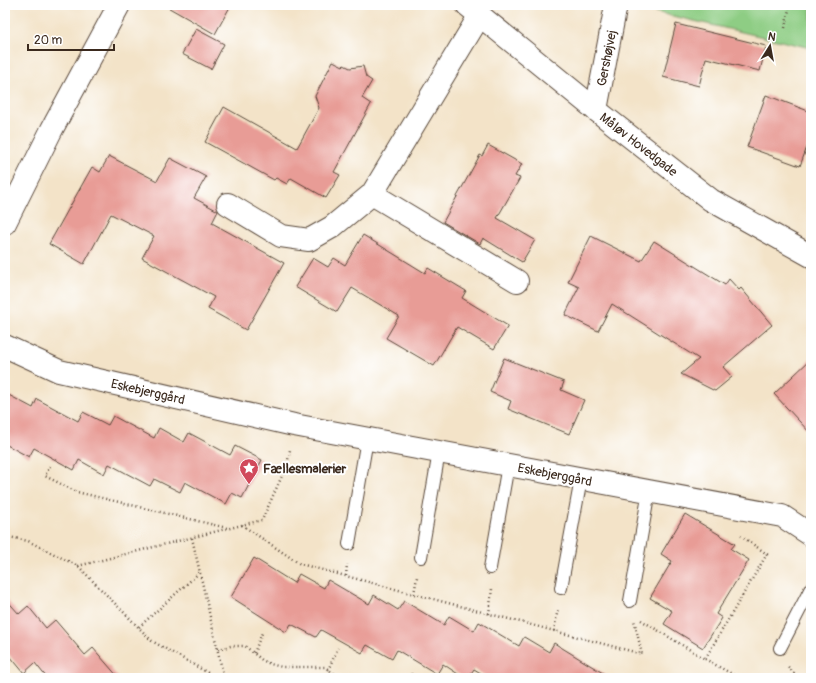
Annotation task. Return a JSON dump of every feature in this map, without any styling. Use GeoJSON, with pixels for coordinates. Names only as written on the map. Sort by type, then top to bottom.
{"type":"FeatureCollection","features":[{"type":"Feature","properties":{"kind":"street"},"geometry":{"type":"LineString","coordinates":[[5,223],[39,154],[119,5]]}},
{"type":"Feature","properties":{"kind":"street","name":"Gershøjvej"},"geometry":{"type":"LineString","coordinates":[[596,110],[616,5]]}},
{"type":"Feature","properties":{"kind":"street","name":"Måløv Hovedgade"},"geometry":{"type":"LineString","coordinates":[[228,204],[281,236],[309,240],[332,227],[372,194],[473,10],[596,110],[711,200],[811,256]]}},
{"type":"Feature","properties":{"kind":"street"},"geometry":{"type":"LineString","coordinates":[[372,194],[517,281]]}},
{"type":"Feature","properties":{"kind":"street","name":"Eskebjerggård"},"geometry":{"type":"LineString","coordinates":[[5,346],[59,371],[294,425],[782,516],[811,535]]}},
{"type":"Feature","properties":{"kind":"lane"},"geometry":{"type":"LineString","coordinates":[[349,544],[368,439]]}},
{"type":"Feature","properties":{"kind":"lane"},"geometry":{"type":"LineString","coordinates":[[421,557],[439,452]]}},
{"type":"Feature","properties":{"kind":"lane"},"geometry":{"type":"LineString","coordinates":[[490,568],[508,465]]}},
{"type":"Feature","properties":{"kind":"lane"},"geometry":{"type":"LineString","coordinates":[[562,588],[580,478]]}},
{"type":"Feature","properties":{"kind":"lane"},"geometry":{"type":"LineString","coordinates":[[630,601],[649,491]]}},
{"type":"Feature","properties":{"kind":"lane"},"geometry":{"type":"LineString","coordinates":[[780,648],[811,588]]}},
{"type":"Feature","properties":{"kind":"path"},"geometry":{"type":"LineString","coordinates":[[785,28],[790,5]]}},
{"type":"Feature","properties":{"kind":"path"},"geometry":{"type":"LineString","coordinates":[[78,566],[262,520],[287,465],[294,425]]}},
{"type":"Feature","properties":{"kind":"path"},"geometry":{"type":"LineString","coordinates":[[50,466],[45,476],[77,492],[228,528]]}},
{"type":"Feature","properties":{"kind":"path"},"geometry":{"type":"LineString","coordinates":[[242,525],[300,564],[642,654],[633,615],[739,678]]}},
{"type":"Feature","properties":{"kind":"path"},"geometry":{"type":"LineString","coordinates":[[705,659],[767,554],[736,533]]}},
{"type":"Feature","properties":{"kind":"path"},"geometry":{"type":"LineString","coordinates":[[5,536],[28,540],[78,566],[152,641],[217,678]]}},
{"type":"Feature","properties":{"kind":"path"},"geometry":{"type":"LineString","coordinates":[[192,538],[224,678]]}},
{"type":"Feature","properties":{"kind":"path"},"geometry":{"type":"LineString","coordinates":[[139,627],[200,572]]}},
{"type":"Feature","properties":{"kind":"path"},"geometry":{"type":"LineString","coordinates":[[254,653],[262,633]]}},
{"type":"Feature","properties":{"kind":"path"},"geometry":{"type":"LineString","coordinates":[[218,650],[231,646],[245,646],[266,662],[282,667],[325,667],[340,678]]}},
{"type":"Feature","properties":{"kind":"path"},"geometry":{"type":"LineString","coordinates":[[328,670],[338,648]]}},
{"type":"Feature","properties":{"kind":"path"},"geometry":{"type":"LineString","coordinates":[[410,678],[413,671]]}},
{"type":"Feature","properties":{"kind":"green space"},"geometry":{"type":"Polygon","coordinates":[[[655,5],[811,5],[811,48],[655,12],[655,5]]]}},
{"type":"Feature","properties":{"kind":"building"},"geometry":{"type":"Polygon","coordinates":[[[164,5],[231,5],[215,34],[164,5]]]}},
{"type":"Feature","properties":{"kind":"building"},"geometry":{"type":"Polygon","coordinates":[[[676,24],[766,46],[760,71],[706,58],[699,86],[663,77],[676,24]]]}},
{"type":"Feature","properties":{"kind":"building"},"geometry":{"type":"Polygon","coordinates":[[[196,29],[224,44],[211,69],[182,54],[196,29]]]}},
{"type":"Feature","properties":{"kind":"building"},"geometry":{"type":"Polygon","coordinates":[[[333,61],[350,68],[363,66],[366,77],[372,81],[362,98],[371,104],[334,172],[340,175],[326,198],[291,178],[287,184],[276,178],[274,180],[205,142],[224,107],[297,148],[319,108],[315,96],[333,61]]]}},
{"type":"Feature","properties":{"kind":"building"},"geometry":{"type":"Polygon","coordinates":[[[766,95],[811,112],[811,136],[800,166],[747,147],[766,95]]]}},
{"type":"Feature","properties":{"kind":"building"},"geometry":{"type":"Polygon","coordinates":[[[488,145],[522,164],[515,176],[520,178],[497,218],[535,240],[522,262],[483,238],[480,244],[443,222],[480,155],[482,156],[488,145]]]}},
{"type":"Feature","properties":{"kind":"building"},"geometry":{"type":"Polygon","coordinates":[[[109,156],[157,181],[170,158],[206,177],[194,198],[218,211],[212,223],[284,263],[246,330],[208,309],[214,297],[142,258],[154,236],[111,214],[84,264],[49,244],[92,167],[100,172],[109,156]]]}},
{"type":"Feature","properties":{"kind":"building"},"geometry":{"type":"Polygon","coordinates":[[[363,235],[425,273],[428,268],[466,291],[462,298],[508,326],[494,349],[457,327],[434,366],[386,338],[399,316],[352,288],[337,312],[295,287],[313,258],[328,267],[334,258],[345,265],[363,235]]]}},
{"type":"Feature","properties":{"kind":"building"},"geometry":{"type":"Polygon","coordinates":[[[591,236],[641,261],[654,241],[725,285],[729,279],[739,290],[741,288],[772,325],[723,367],[732,377],[715,391],[681,374],[699,359],[612,304],[598,331],[565,315],[579,287],[568,282],[591,236]]]}},
{"type":"Feature","properties":{"kind":"building"},"geometry":{"type":"Polygon","coordinates":[[[504,358],[564,382],[561,390],[584,400],[569,434],[508,409],[511,401],[490,392],[504,358]]]}},
{"type":"Feature","properties":{"kind":"building"},"geometry":{"type":"Polygon","coordinates":[[[811,359],[811,434],[774,394],[811,359]]]}},
{"type":"Feature","properties":{"kind":"building"},"geometry":{"type":"Polygon","coordinates":[[[5,393],[33,408],[37,399],[78,421],[83,412],[108,425],[113,416],[154,438],[159,428],[184,442],[189,433],[230,455],[235,446],[262,460],[242,498],[232,493],[226,504],[185,482],[180,492],[154,479],[150,486],[109,464],[104,474],[79,460],[74,470],[34,448],[29,457],[5,444],[5,393]]]}},
{"type":"Feature","properties":{"kind":"building"},"geometry":{"type":"Polygon","coordinates":[[[685,514],[735,544],[731,549],[749,560],[716,614],[722,618],[703,648],[664,624],[672,611],[650,598],[672,561],[661,554],[685,514]]]}},
{"type":"Feature","properties":{"kind":"building"},"geometry":{"type":"Polygon","coordinates":[[[254,558],[294,583],[299,574],[324,588],[328,580],[369,604],[374,595],[398,610],[404,601],[444,625],[449,616],[474,631],[479,622],[519,646],[524,637],[549,652],[554,643],[611,678],[489,678],[474,669],[468,678],[464,678],[443,664],[437,674],[397,650],[392,659],[367,645],[362,653],[321,630],[316,637],[291,624],[286,632],[231,597],[254,558]]]}},
{"type":"Feature","properties":{"kind":"building"},"geometry":{"type":"Polygon","coordinates":[[[5,598],[19,614],[28,606],[46,628],[55,620],[85,655],[93,648],[119,678],[47,678],[35,663],[24,673],[5,650],[5,598]]]}},
{"type":"Feature","properties":{"kind":"place","name":"Fællesmalerier"},"geometry":{"type":"Point","coordinates":[249,485]}}]}
